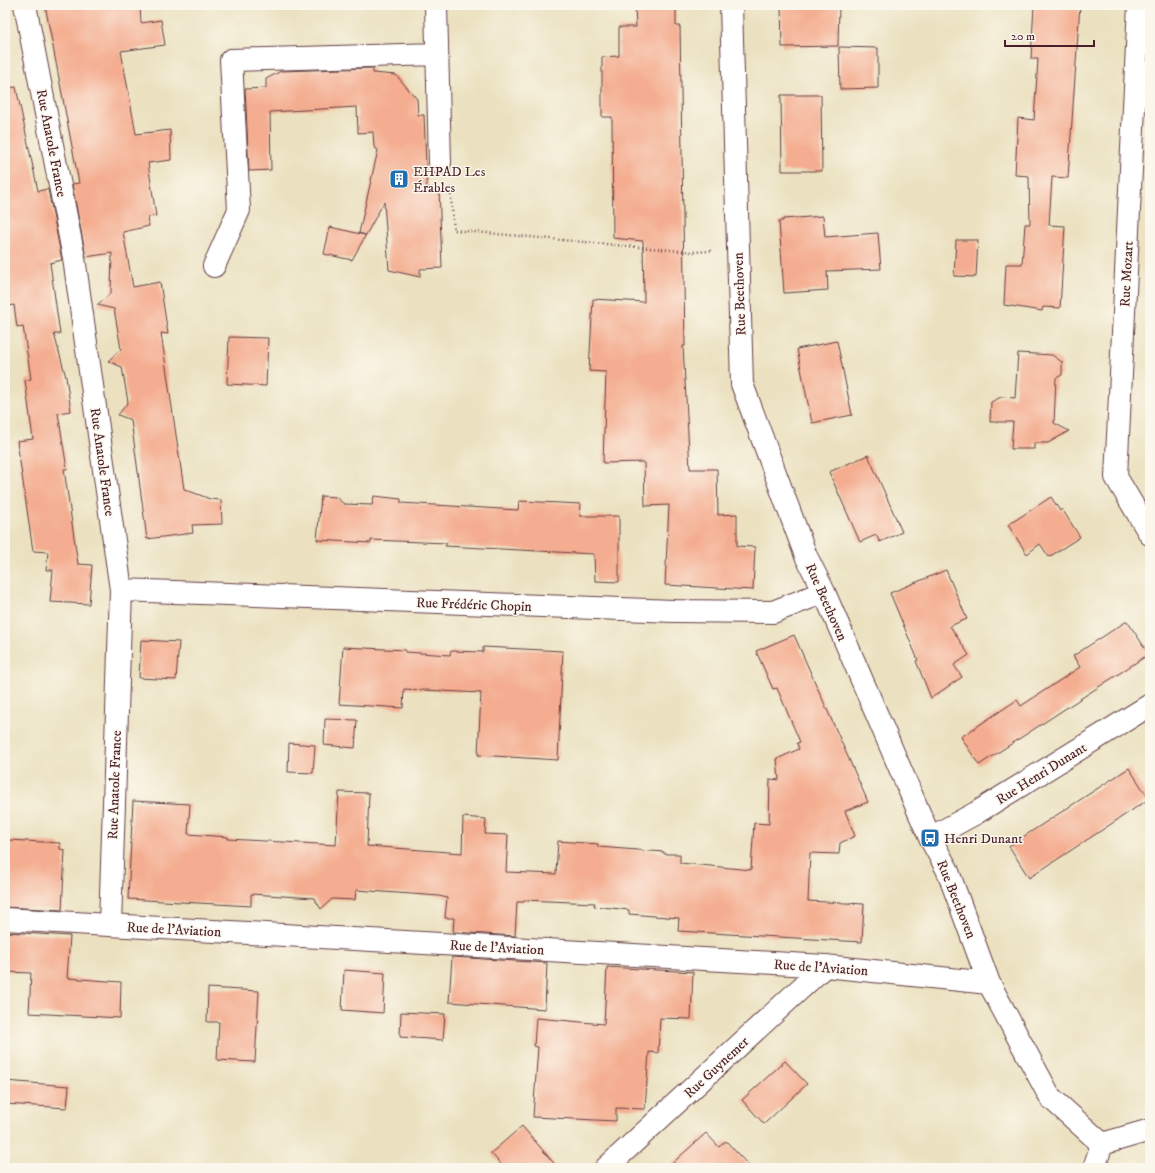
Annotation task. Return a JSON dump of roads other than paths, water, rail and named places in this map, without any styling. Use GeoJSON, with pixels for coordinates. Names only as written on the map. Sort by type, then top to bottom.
{"type":"FeatureCollection","features":[{"type":"Feature","properties":{"kind":"street","name":"Rue Anatole France"},"geometry":{"type":"LineString","coordinates":[[25,5],[74,258],[120,590],[110,925]]}},
{"type":"Feature","properties":{"kind":"street"},"geometry":{"type":"LineString","coordinates":[[436,5],[440,163]]}},
{"type":"Feature","properties":{"kind":"street","name":"Rue Beethoven"},"geometry":{"type":"LineString","coordinates":[[731,5],[742,384],[806,556],[824,592],[930,838],[947,869],[989,983],[1050,1098],[1102,1144]]}},
{"type":"Feature","properties":{"kind":"street","name":"Rue Mozart"},"geometry":{"type":"LineString","coordinates":[[1140,5],[1116,477],[1150,534]]}},
{"type":"Feature","properties":{"kind":"street"},"geometry":{"type":"LineString","coordinates":[[214,266],[239,210],[231,60],[437,54]]}},
{"type":"Feature","properties":{"kind":"street","name":"Rue Frédéric Chopin"},"geometry":{"type":"LineString","coordinates":[[120,590],[674,611],[773,612],[824,592]]}},
{"type":"Feature","properties":{"kind":"street","name":"Rue Henri Dunant"},"geometry":{"type":"LineString","coordinates":[[930,838],[976,813],[1150,705]]}},
{"type":"Feature","properties":{"kind":"street","name":"Rue de l'Aviation"},"geometry":{"type":"LineString","coordinates":[[5,919],[826,966],[989,983]]}},
{"type":"Feature","properties":{"kind":"street","name":"Rue Guynemer"},"geometry":{"type":"LineString","coordinates":[[606,1168],[826,966]]}},
{"type":"Feature","properties":{"kind":"street"},"geometry":{"type":"LineString","coordinates":[[1094,1168],[1102,1144],[1150,1130]]}},
{"type":"Feature","properties":{"kind":"place","name":"EHPAD Les Érables"},"geometry":{"type":"Point","coordinates":[399,179]}},
{"type":"Feature","properties":{"kind":"place","name":"Henri Dunant"},"geometry":{"type":"Point","coordinates":[930,838]}}]}
